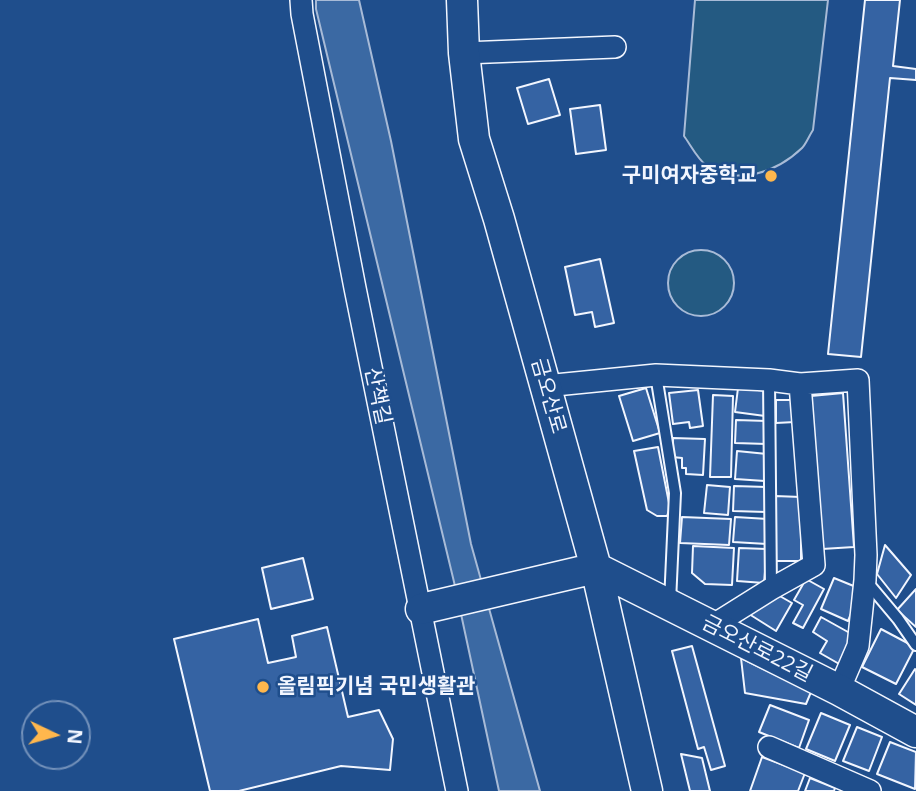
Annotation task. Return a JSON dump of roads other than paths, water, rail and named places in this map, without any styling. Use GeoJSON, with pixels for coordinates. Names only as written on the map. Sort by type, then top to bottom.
{"type":"FeatureCollection","features":[{"type":"Feature","properties":{"kind":"street","name":"산책길"},"geometry":{"type":"LineString","coordinates":[[301,0],[352,276],[457,791]]}},
{"type":"Feature","properties":{"kind":"street","name":"금오산로"},"geometry":{"type":"LineString","coordinates":[[462,0],[464,53],[474,139],[499,219],[596,568],[647,791]]}},
{"type":"Feature","properties":{"kind":"street"},"geometry":{"type":"LineString","coordinates":[[464,53],[615,47]]}},
{"type":"Feature","properties":{"kind":"street"},"geometry":{"type":"LineString","coordinates":[[545,386],[656,375],[800,384],[859,380],[865,580],[858,646],[839,690]]}},
{"type":"Feature","properties":{"kind":"street"},"geometry":{"type":"LineString","coordinates":[[712,626],[814,565],[800,384]]}},
{"type":"Feature","properties":{"kind":"street"},"geometry":{"type":"LineString","coordinates":[[421,609],[596,568]]}},
{"type":"Feature","properties":{"kind":"street","name":"금오산로22길"},"geometry":{"type":"LineString","coordinates":[[596,568],[839,690],[916,732]]}},
{"type":"Feature","properties":{"kind":"street"},"geometry":{"type":"LineString","coordinates":[[769,747],[870,791]]}},
{"type":"Feature","properties":{"kind":"lane"},"geometry":{"type":"LineString","coordinates":[[656,375],[675,493],[670,604]]}},
{"type":"Feature","properties":{"kind":"lane"},"geometry":{"type":"LineString","coordinates":[[769,380],[771,589]]}},
{"type":"Feature","properties":{"kind":"lane"},"geometry":{"type":"LineString","coordinates":[[865,580],[916,645]]}},
{"type":"Feature","properties":{"kind":"place","name":"구미여자중학교"},"geometry":{"type":"Point","coordinates":[771,176]}},
{"type":"Feature","properties":{"kind":"place","name":"올림픽기념 국민생활관"},"geometry":{"type":"Point","coordinates":[263,687]}}]}
